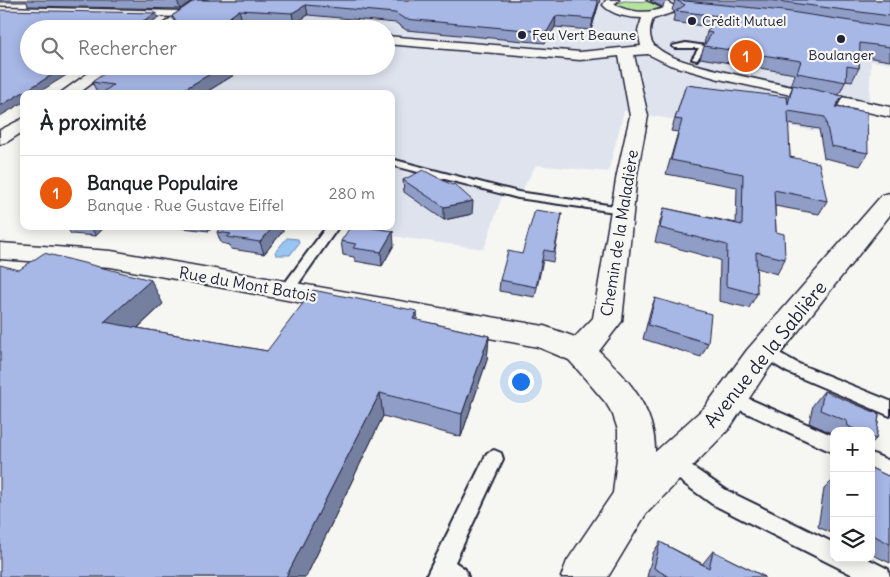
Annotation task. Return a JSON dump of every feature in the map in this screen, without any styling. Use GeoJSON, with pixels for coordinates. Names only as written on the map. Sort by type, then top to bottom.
{"type":"FeatureCollection","features":[{"type":"Feature","properties":{"kind":"street"},"geometry":{"type":"LineString","coordinates":[[0,1],[4,0]]}},
{"type":"Feature","properties":{"kind":"street"},"geometry":{"type":"LineString","coordinates":[[16,21],[74,0]]}},
{"type":"Feature","properties":{"kind":"street"},"geometry":{"type":"LineString","coordinates":[[175,20],[204,0]]}},
{"type":"Feature","properties":{"kind":"street"},"geometry":{"type":"LineString","coordinates":[[652,0],[670,8],[685,9]]}},
{"type":"Feature","properties":{"kind":"street"},"geometry":{"type":"LineString","coordinates":[[596,4],[612,3],[625,12],[648,19],[670,8]]}},
{"type":"Feature","properties":{"kind":"street"},"geometry":{"type":"LineString","coordinates":[[0,10],[183,14]]}},
{"type":"Feature","properties":{"kind":"street","name":"Chemin de la Maladière"},"geometry":{"type":"LineString","coordinates":[[580,352],[607,321],[627,174],[639,116],[626,56],[652,49],[647,43],[648,19]]}},
{"type":"Feature","properties":{"kind":"street"},"geometry":{"type":"LineString","coordinates":[[395,41],[580,56],[652,49],[674,62],[719,75],[890,112]]}},
{"type":"Feature","properties":{"kind":"street"},"geometry":{"type":"LineString","coordinates":[[564,64],[580,56]]}},
{"type":"Feature","properties":{"kind":"street"},"geometry":{"type":"LineString","coordinates":[[73,90],[95,75]]}},
{"type":"Feature","properties":{"kind":"street"},"geometry":{"type":"LineString","coordinates":[[0,138],[20,126]]}},
{"type":"Feature","properties":{"kind":"street","name":"Avenue de la Sablière"},"geometry":{"type":"LineString","coordinates":[[583,577],[632,500],[717,418],[765,351],[890,200]]}},
{"type":"Feature","properties":{"kind":"street","name":"Rue du Mont Batois"},"geometry":{"type":"LineString","coordinates":[[0,251],[111,259],[544,337],[580,352]]}},
{"type":"Feature","properties":{"kind":"street"},"geometry":{"type":"LineString","coordinates":[[580,352],[614,386],[635,424],[636,456],[632,500]]}},
{"type":"Feature","properties":{"kind":"lane"},"geometry":{"type":"LineString","coordinates":[[652,49],[686,45],[703,46],[704,48],[695,59]]}},
{"type":"Feature","properties":{"kind":"lane"},"geometry":{"type":"LineString","coordinates":[[395,163],[518,194],[622,210]]}},
{"type":"Feature","properties":{"kind":"lane"},"geometry":{"type":"LineString","coordinates":[[287,290],[330,230]]}},
{"type":"Feature","properties":{"kind":"lane"},"geometry":{"type":"LineString","coordinates":[[765,351],[793,368],[890,409]]}},
{"type":"Feature","properties":{"kind":"lane"},"geometry":{"type":"LineString","coordinates":[[731,398],[830,442]]}},
{"type":"Feature","properties":{"kind":"lane"},"geometry":{"type":"LineString","coordinates":[[446,573],[494,460]]}},
{"type":"Feature","properties":{"kind":"lane"},"geometry":{"type":"LineString","coordinates":[[670,463],[719,496],[830,552]]}},
{"type":"Feature","properties":{"kind":"lane"},"geometry":{"type":"LineString","coordinates":[[875,464],[890,470]]}},
{"type":"Feature","properties":{"kind":"lane"},"geometry":{"type":"LineString","coordinates":[[851,562],[880,577]]}},
{"type":"Feature","properties":{"kind":"shaded area"},"geometry":{"type":"Polygon","coordinates":[[[215,0],[890,0],[890,64],[871,61],[869,103],[846,106],[822,132],[773,124],[774,137],[624,111],[608,172],[536,165],[523,189],[502,196],[484,249],[349,230],[395,230],[395,90],[85,90],[106,75],[395,75],[395,20],[186,20],[215,0]]]}},
{"type":"Feature","properties":{"kind":"green space"},"geometry":{"type":"Polygon","coordinates":[[[624,1],[652,2],[662,8],[652,12],[633,11],[617,5],[624,1]]]}},
{"type":"Feature","properties":{"kind":"water"},"geometry":{"type":"Polygon","coordinates":[[[287,238],[298,239],[299,243],[290,255],[276,255],[275,252],[287,238]]]}},
{"type":"Feature","properties":{"kind":"building"},"geometry":{"type":"Polygon","coordinates":[[[195,0],[596,0],[598,3],[593,19],[556,16],[547,32],[405,19],[395,13],[306,5],[292,13],[239,10],[226,20],[175,20],[172,16],[195,0]]]}},
{"type":"Feature","properties":{"kind":"building"},"geometry":{"type":"Polygon","coordinates":[[[676,0],[784,11],[890,27],[890,47],[860,43],[859,68],[847,66],[846,82],[797,73],[801,61],[704,46],[712,33],[707,32],[719,16],[676,11],[685,5],[676,0]]]}},
{"type":"Feature","properties":{"kind":"building"},"geometry":{"type":"Polygon","coordinates":[[[768,0],[890,0],[890,16],[784,2],[768,0]]]}},
{"type":"Feature","properties":{"kind":"building"},"geometry":{"type":"Polygon","coordinates":[[[0,10],[156,13],[145,20],[20,20],[20,75],[52,75],[27,90],[20,90],[20,94],[0,106],[0,10]]]}},
{"type":"Feature","properties":{"kind":"building"},"geometry":{"type":"Polygon","coordinates":[[[102,75],[209,75],[183,90],[106,90],[113,85],[92,82],[102,75]]]}},
{"type":"Feature","properties":{"kind":"building"},"geometry":{"type":"Polygon","coordinates":[[[686,85],[787,97],[788,104],[793,85],[843,96],[835,107],[867,112],[868,153],[831,146],[825,117],[788,111],[790,157],[819,163],[827,201],[774,190],[776,232],[784,234],[785,259],[756,252],[757,294],[726,286],[727,245],[660,228],[664,208],[742,225],[743,174],[671,160],[682,120],[675,119],[686,85]]]}},
{"type":"Feature","properties":{"kind":"building"},"geometry":{"type":"Polygon","coordinates":[[[423,170],[452,185],[454,184],[473,201],[444,207],[403,180],[423,170]]]}},
{"type":"Feature","properties":{"kind":"building"},"geometry":{"type":"Polygon","coordinates":[[[535,210],[562,214],[554,252],[544,250],[536,287],[500,280],[508,251],[522,254],[535,210]]]}},
{"type":"Feature","properties":{"kind":"building"},"geometry":{"type":"Polygon","coordinates":[[[219,230],[270,230],[260,242],[227,237],[231,234],[217,232],[219,230]]]}},
{"type":"Feature","properties":{"kind":"building"},"geometry":{"type":"Polygon","coordinates":[[[348,230],[393,231],[381,252],[353,248],[356,244],[341,241],[348,230]]]}},
{"type":"Feature","properties":{"kind":"building"},"geometry":{"type":"Polygon","coordinates":[[[44,253],[151,280],[104,322],[267,351],[313,290],[417,311],[413,319],[489,336],[462,414],[380,393],[286,577],[0,577],[0,265],[19,270],[44,253]]]}},
{"type":"Feature","properties":{"kind":"building"},"geometry":{"type":"Polygon","coordinates":[[[655,298],[711,314],[708,343],[648,325],[655,298]]]}},
{"type":"Feature","properties":{"kind":"building"},"geometry":{"type":"Polygon","coordinates":[[[824,391],[879,414],[876,439],[875,427],[850,427],[847,421],[820,410],[824,391]]]}},
{"type":"Feature","properties":{"kind":"building"},"geometry":{"type":"Polygon","coordinates":[[[875,470],[890,477],[890,544],[875,536],[875,470]]]}},
{"type":"Feature","properties":{"kind":"building"},"geometry":{"type":"Polygon","coordinates":[[[660,542],[709,568],[713,551],[765,577],[669,577],[654,568],[660,542]]]}},
{"type":"Feature","properties":{"kind":"place","name":"Crédit Mutuel"},"geometry":{"type":"Point","coordinates":[692,21]}},
{"type":"Feature","properties":{"kind":"place","name":"Feu Vert Beaune"},"geometry":{"type":"Point","coordinates":[522,35]}},
{"type":"Feature","properties":{"kind":"place","name":"Boulanger"},"geometry":{"type":"Point","coordinates":[841,39]}},
{"type":"Feature","properties":{"kind":"place","name":"Banque Populaire"},"geometry":{"type":"Point","coordinates":[746,56]}}]}
